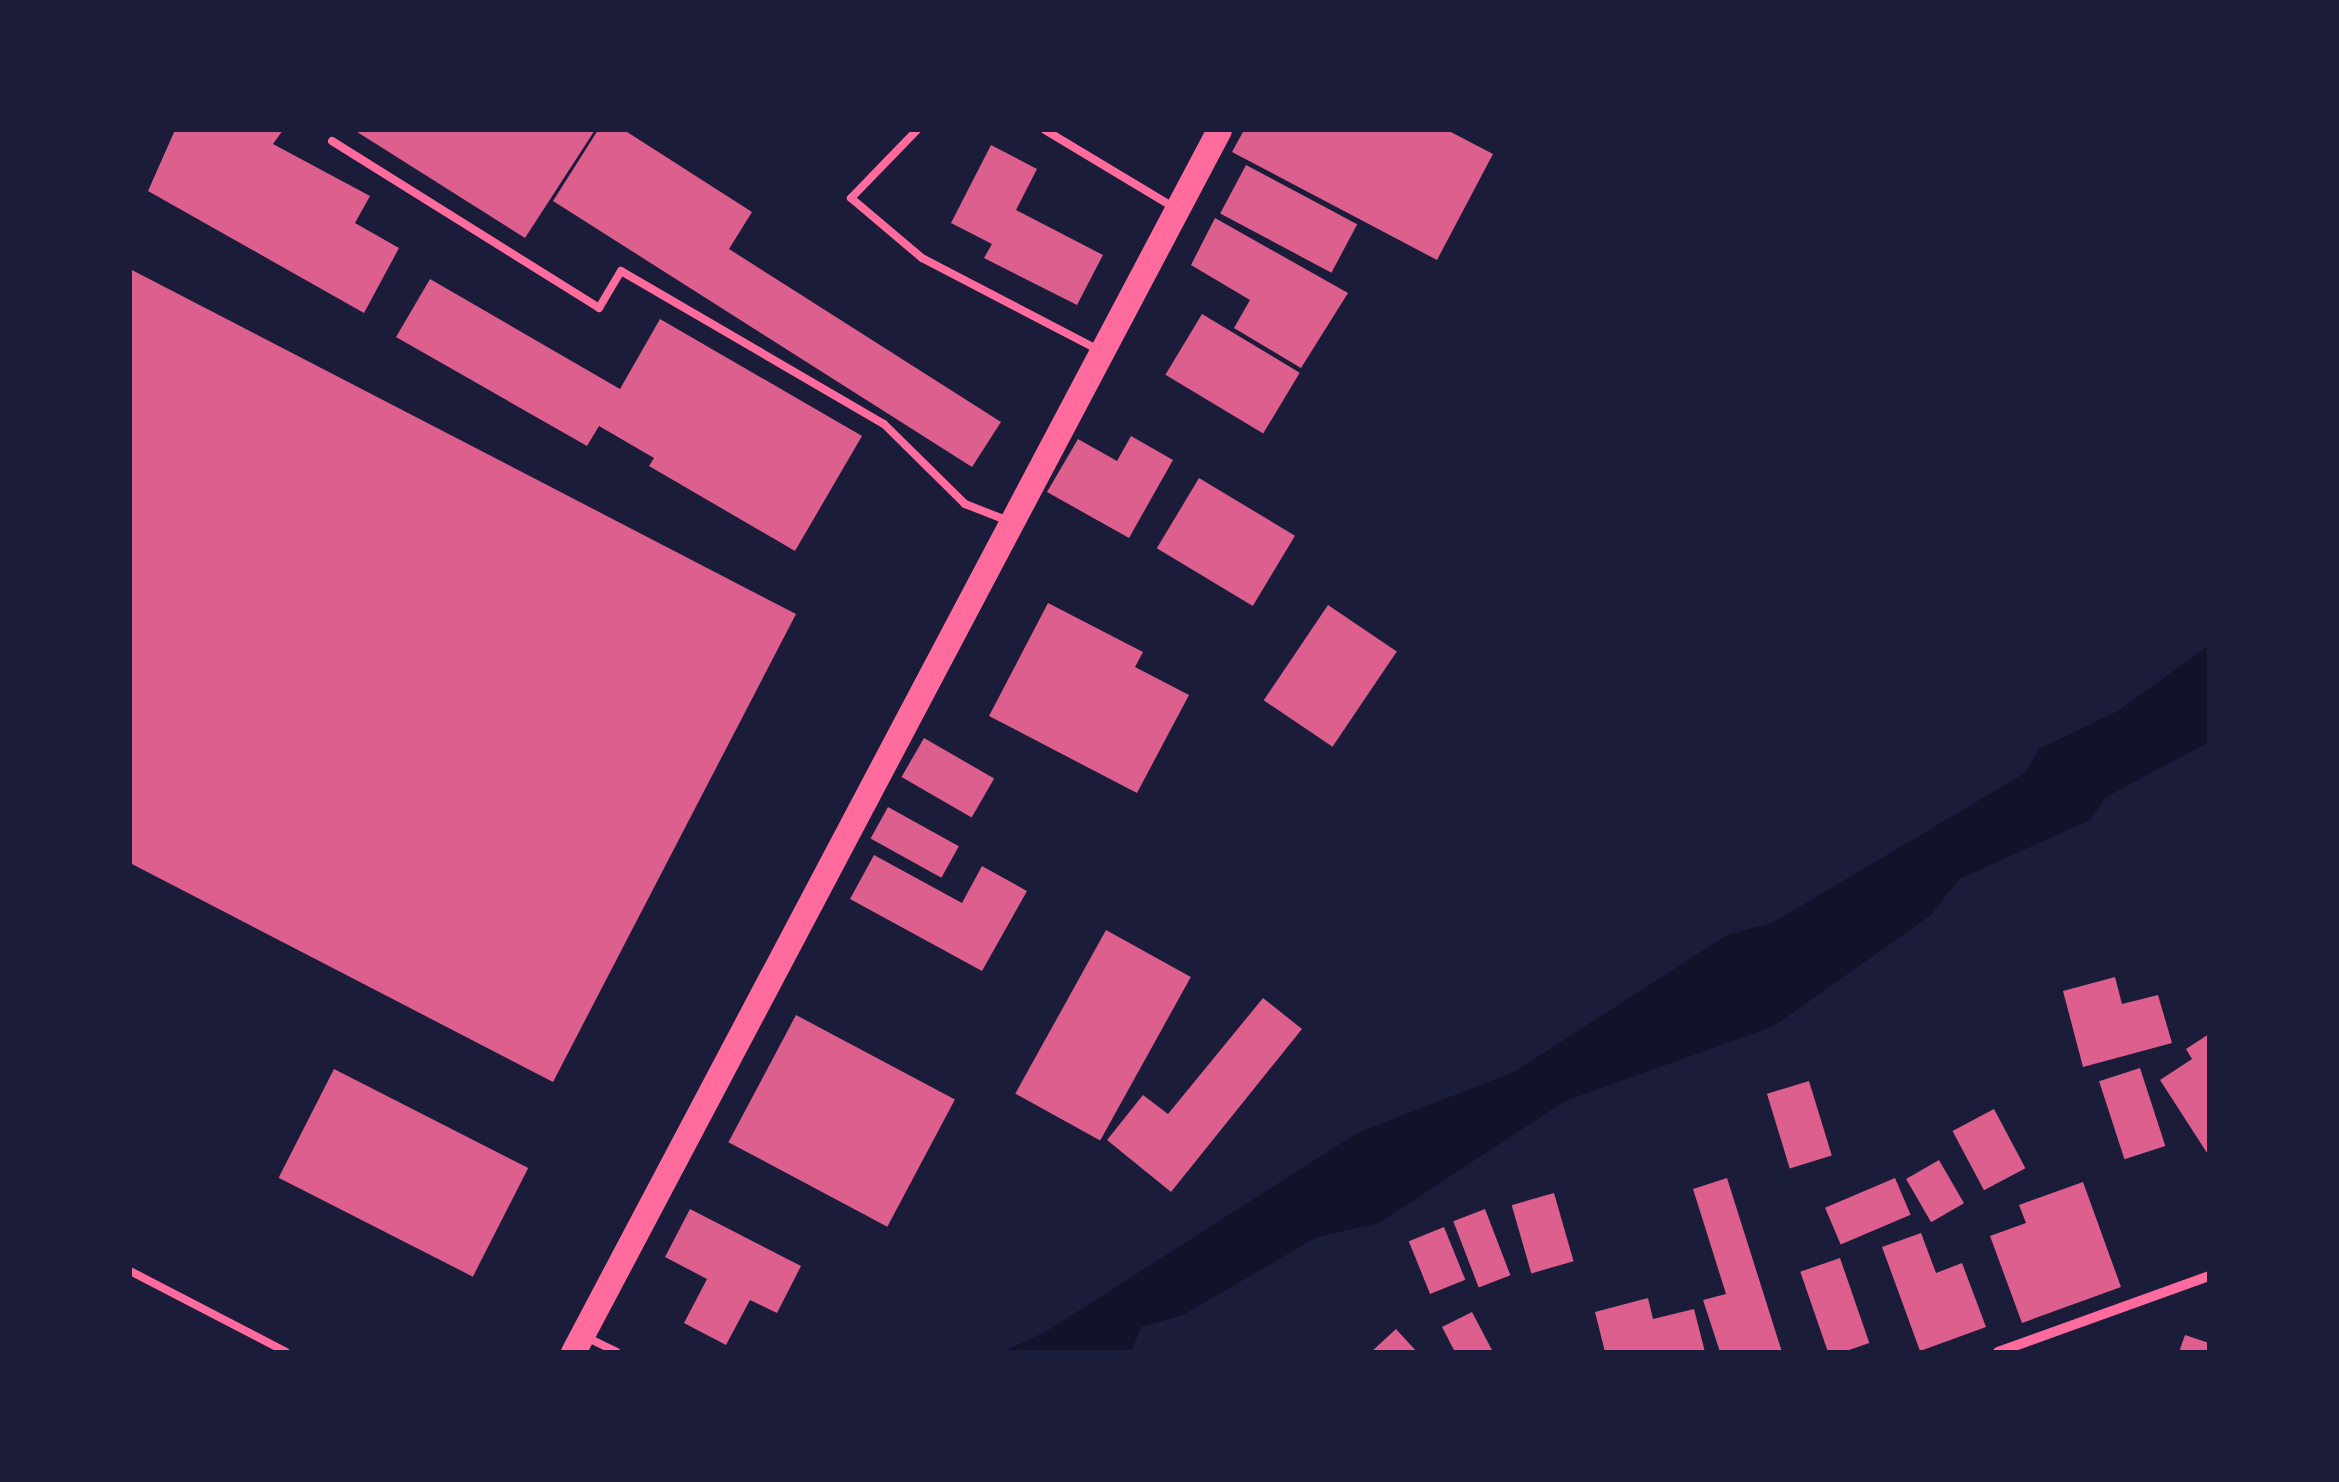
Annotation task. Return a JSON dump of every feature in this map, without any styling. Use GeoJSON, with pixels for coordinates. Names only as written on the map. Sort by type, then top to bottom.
{"type":"FeatureCollection","features":[{"type":"Feature","properties":{"kind":"main road"},"geometry":{"type":"LineString","coordinates":[[578,1343],[1219,130]]}},
{"type":"Feature","properties":{"kind":"street"},"geometry":{"type":"LineString","coordinates":[[1998,1352],[2209,1276]]}},
{"type":"Feature","properties":{"kind":"lane"},"geometry":{"type":"LineString","coordinates":[[917,130],[850,198],[922,258],[1101,351]]}},
{"type":"Feature","properties":{"kind":"lane"},"geometry":{"type":"LineString","coordinates":[[1044,130],[1177,209]]}},
{"type":"Feature","properties":{"kind":"lane"},"geometry":{"type":"LineString","coordinates":[[332,141],[599,308],[622,271],[884,424],[965,504],[1010,522]]}},
{"type":"Feature","properties":{"kind":"lane"},"geometry":{"type":"LineString","coordinates":[[130,1271],[286,1352]]}},
{"type":"Feature","properties":{"kind":"lane"},"geometry":{"type":"LineString","coordinates":[[578,1343],[617,1352]]}},
{"type":"Feature","properties":{"kind":"shaded area"},"geometry":{"type":"Polygon","coordinates":[[[2209,645],[2209,742],[2106,797],[2090,820],[1959,879],[1931,915],[1774,1026],[1565,1101],[1379,1223],[1317,1237],[1183,1315],[1141,1327],[1131,1352],[1003,1352],[1047,1331],[1357,1133],[1514,1072],[1727,935],[1772,923],[2025,773],[2039,749],[2118,711],[2209,645]]]}},
{"type":"Feature","properties":{"kind":"building"},"geometry":{"type":"Polygon","coordinates":[[[175,130],[283,130],[273,144],[370,196],[355,223],[399,248],[364,313],[148,191],[175,130]]]}},
{"type":"Feature","properties":{"kind":"building"},"geometry":{"type":"Polygon","coordinates":[[[354,130],[595,130],[525,238],[354,130]]]}},
{"type":"Feature","properties":{"kind":"building"},"geometry":{"type":"Polygon","coordinates":[[[598,130],[624,130],[752,212],[729,249],[1001,422],[972,467],[553,201],[598,130]]]}},
{"type":"Feature","properties":{"kind":"building"},"geometry":{"type":"Polygon","coordinates":[[[1244,130],[1447,130],[1493,154],[1437,260],[1232,152],[1244,130]]]}},
{"type":"Feature","properties":{"kind":"building"},"geometry":{"type":"Polygon","coordinates":[[[991,145],[1037,169],[1016,210],[1103,255],[1077,305],[984,258],[992,244],[951,223],[991,145]]]}},
{"type":"Feature","properties":{"kind":"building"},"geometry":{"type":"Polygon","coordinates":[[[1246,165],[1357,224],[1331,273],[1220,214],[1246,165]]]}},
{"type":"Feature","properties":{"kind":"building"},"geometry":{"type":"Polygon","coordinates":[[[1215,218],[1348,293],[1301,368],[1234,328],[1250,300],[1191,265],[1215,218]]]}},
{"type":"Feature","properties":{"kind":"building"},"geometry":{"type":"Polygon","coordinates":[[[130,269],[796,614],[553,1082],[130,863],[130,269]]]}},
{"type":"Feature","properties":{"kind":"building"},"geometry":{"type":"Polygon","coordinates":[[[430,279],[620,389],[660,319],[862,436],[795,551],[649,466],[654,458],[599,426],[587,446],[396,337],[430,279]]]}},
{"type":"Feature","properties":{"kind":"building"},"geometry":{"type":"Polygon","coordinates":[[[1202,314],[1300,373],[1263,434],[1165,375],[1202,314]]]}},
{"type":"Feature","properties":{"kind":"building"},"geometry":{"type":"Polygon","coordinates":[[[1131,436],[1173,460],[1129,538],[1047,492],[1078,439],[1117,461],[1131,436]]]}},
{"type":"Feature","properties":{"kind":"building"},"geometry":{"type":"Polygon","coordinates":[[[1199,478],[1295,536],[1253,606],[1157,548],[1199,478]]]}},
{"type":"Feature","properties":{"kind":"building"},"geometry":{"type":"Polygon","coordinates":[[[1048,603],[1143,652],[1135,667],[1189,695],[1137,793],[989,716],[1048,603]]]}},
{"type":"Feature","properties":{"kind":"building"},"geometry":{"type":"Polygon","coordinates":[[[1328,605],[1397,651],[1333,747],[1264,700],[1328,605]]]}},
{"type":"Feature","properties":{"kind":"building"},"geometry":{"type":"Polygon","coordinates":[[[924,738],[994,778],[972,817],[902,777],[924,738]]]}},
{"type":"Feature","properties":{"kind":"building"},"geometry":{"type":"Polygon","coordinates":[[[888,807],[959,846],[941,878],[871,838],[888,807]]]}},
{"type":"Feature","properties":{"kind":"building"},"geometry":{"type":"Polygon","coordinates":[[[874,855],[962,903],[982,866],[1027,891],[982,971],[850,899],[874,855]]]}},
{"type":"Feature","properties":{"kind":"building"},"geometry":{"type":"Polygon","coordinates":[[[1106,930],[1191,977],[1100,1141],[1015,1094],[1106,930]]]}},
{"type":"Feature","properties":{"kind":"building"},"geometry":{"type":"Polygon","coordinates":[[[2115,977],[2122,1004],[2158,995],[2172,1043],[2083,1067],[2063,991],[2115,977]]]}},
{"type":"Feature","properties":{"kind":"building"},"geometry":{"type":"Polygon","coordinates":[[[1263,998],[1302,1029],[1171,1192],[1107,1140],[1143,1095],[1168,1114],[1263,998]]]}},
{"type":"Feature","properties":{"kind":"building"},"geometry":{"type":"Polygon","coordinates":[[[796,1015],[955,1100],[887,1227],[728,1142],[796,1015]]]}},
{"type":"Feature","properties":{"kind":"building"},"geometry":{"type":"Polygon","coordinates":[[[2209,1034],[2209,1156],[2160,1080],[2192,1059],[2186,1049],[2209,1034]]]}},
{"type":"Feature","properties":{"kind":"building"},"geometry":{"type":"Polygon","coordinates":[[[2140,1068],[2165,1146],[2124,1159],[2099,1081],[2140,1068]]]}},
{"type":"Feature","properties":{"kind":"building"},"geometry":{"type":"Polygon","coordinates":[[[334,1069],[528,1168],[473,1277],[279,1178],[334,1069]]]}},
{"type":"Feature","properties":{"kind":"building"},"geometry":{"type":"Polygon","coordinates":[[[1809,1081],[1832,1156],[1790,1168],[1767,1094],[1809,1081]]]}},
{"type":"Feature","properties":{"kind":"building"},"geometry":{"type":"Polygon","coordinates":[[[1994,1109],[2025,1168],[1984,1190],[1953,1131],[1994,1109]]]}},
{"type":"Feature","properties":{"kind":"building"},"geometry":{"type":"Polygon","coordinates":[[[1939,1160],[1964,1203],[1931,1222],[1906,1179],[1939,1160]]]}},
{"type":"Feature","properties":{"kind":"building"},"geometry":{"type":"Polygon","coordinates":[[[1727,1178],[1782,1352],[1720,1352],[1703,1300],[1726,1294],[1693,1189],[1727,1178]]]}},
{"type":"Feature","properties":{"kind":"building"},"geometry":{"type":"Polygon","coordinates":[[[1895,1178],[1911,1215],[1841,1245],[1825,1208],[1895,1178]]]}},
{"type":"Feature","properties":{"kind":"building"},"geometry":{"type":"Polygon","coordinates":[[[2083,1182],[2121,1287],[2022,1323],[1990,1236],[2026,1223],[2019,1205],[2083,1182]]]}},
{"type":"Feature","properties":{"kind":"building"},"geometry":{"type":"Polygon","coordinates":[[[1554,1193],[1574,1261],[1531,1273],[1512,1205],[1554,1193]]]}},
{"type":"Feature","properties":{"kind":"building"},"geometry":{"type":"Polygon","coordinates":[[[690,1209],[801,1266],[777,1313],[750,1300],[726,1345],[684,1323],[707,1279],[665,1257],[690,1209]]]}},
{"type":"Feature","properties":{"kind":"building"},"geometry":{"type":"Polygon","coordinates":[[[1485,1209],[1510,1275],[1479,1287],[1453,1221],[1485,1209]]]}},
{"type":"Feature","properties":{"kind":"building"},"geometry":{"type":"Polygon","coordinates":[[[1444,1227],[1465,1280],[1430,1294],[1409,1241],[1444,1227]]]}},
{"type":"Feature","properties":{"kind":"building"},"geometry":{"type":"Polygon","coordinates":[[[1921,1233],[1936,1273],[1962,1263],[1986,1327],[1920,1351],[1882,1247],[1921,1233]]]}},
{"type":"Feature","properties":{"kind":"building"},"geometry":{"type":"Polygon","coordinates":[[[1840,1258],[1869,1343],[1843,1352],[1828,1352],[1800,1272],[1840,1258]]]}},
{"type":"Feature","properties":{"kind":"building"},"geometry":{"type":"Polygon","coordinates":[[[1648,1298],[1653,1319],[1694,1309],[1705,1352],[1605,1352],[1595,1312],[1648,1298]]]}},
{"type":"Feature","properties":{"kind":"building"},"geometry":{"type":"Polygon","coordinates":[[[1472,1312],[1493,1352],[1455,1352],[1442,1327],[1472,1312]]]}},
{"type":"Feature","properties":{"kind":"building"},"geometry":{"type":"Polygon","coordinates":[[[1396,1329],[1417,1352],[1371,1352],[1396,1329]]]}},
{"type":"Feature","properties":{"kind":"building"},"geometry":{"type":"Polygon","coordinates":[[[2185,1335],[2209,1343],[2209,1352],[2179,1352],[2185,1335]]]}}]}
